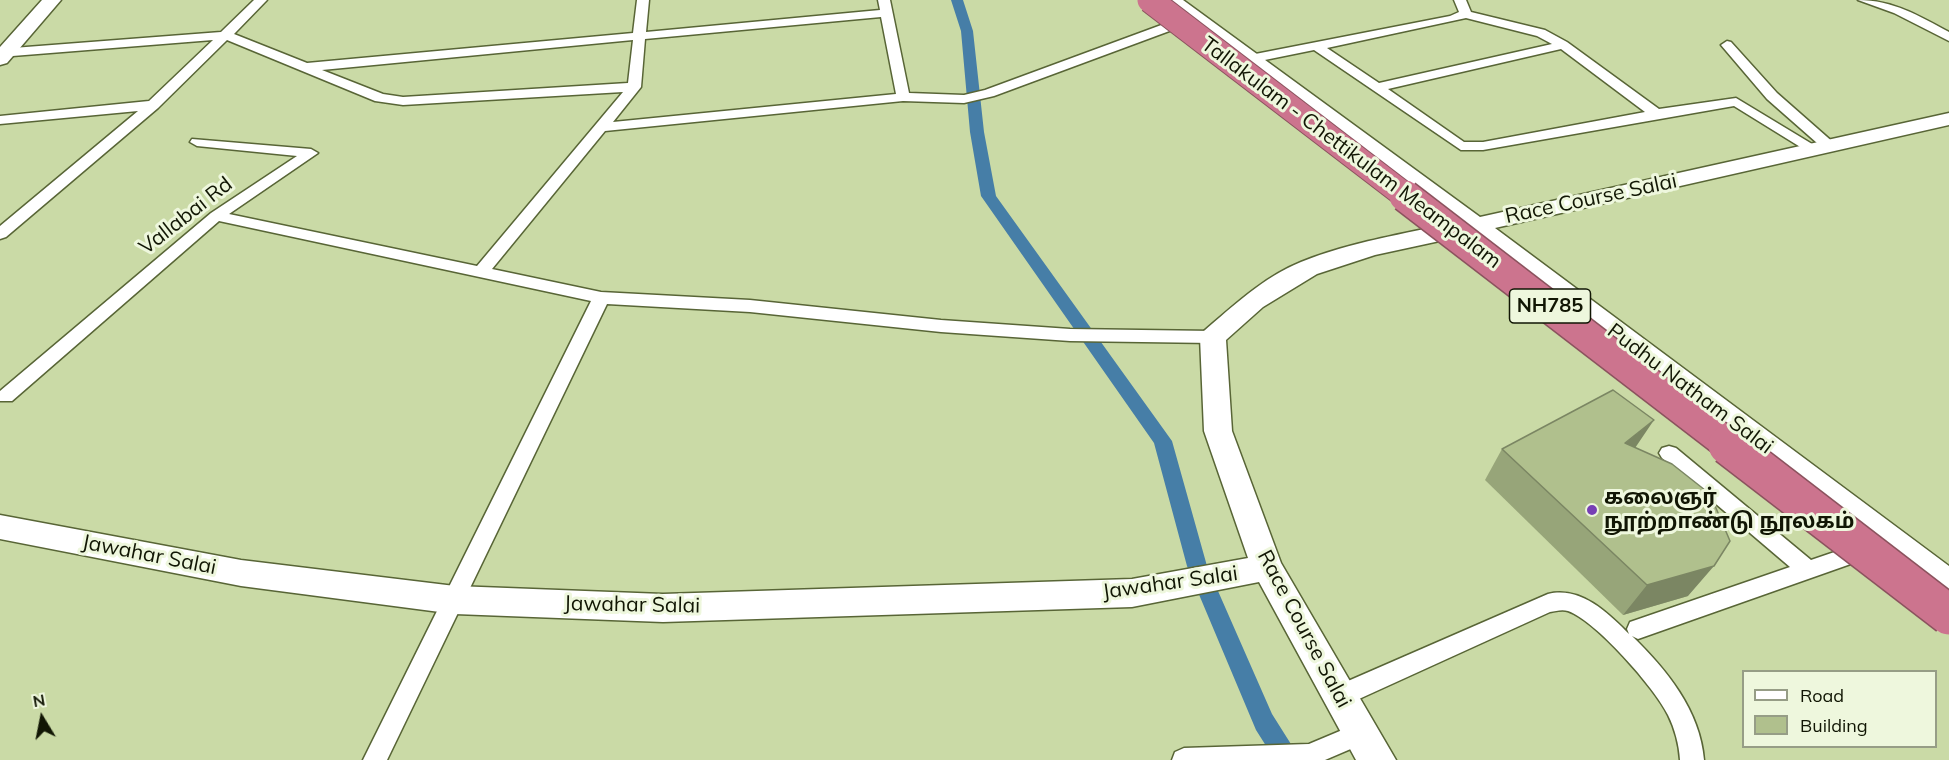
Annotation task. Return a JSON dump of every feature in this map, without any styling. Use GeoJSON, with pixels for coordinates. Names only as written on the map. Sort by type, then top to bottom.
{"type":"FeatureCollection","features":[{"type":"Feature","properties":{"kind":"highway","name":"Tallakulam - Chettikulam Meampalam"},"geometry":{"type":"LineString","coordinates":[[1150,0],[1949,615]]}},
{"type":"Feature","properties":{"kind":"highway","name":"Tallakulam - Chettikulam Meampalam"},"geometry":{"type":"LineString","coordinates":[[1176,10],[1949,594]]}},
{"type":"Feature","properties":{"kind":"street"},"geometry":{"type":"LineString","coordinates":[[7,23],[28,0]]}},
{"type":"Feature","properties":{"kind":"street"},"geometry":{"type":"LineString","coordinates":[[2,55],[51,0]]}},
{"type":"Feature","properties":{"kind":"street"},"geometry":{"type":"LineString","coordinates":[[0,234],[153,105],[261,0]]}},
{"type":"Feature","properties":{"kind":"street"},"geometry":{"type":"LineString","coordinates":[[482,272],[634,87],[643,0]]}},
{"type":"Feature","properties":{"kind":"street","name":"Pudhu Natham Salai"},"geometry":{"type":"LineString","coordinates":[[1141,0],[1176,10],[1250,59],[1474,224],[1949,584]]}},
{"type":"Feature","properties":{"kind":"street"},"geometry":{"type":"LineString","coordinates":[[1460,0],[1466,9],[1465,14]]}},
{"type":"Feature","properties":{"kind":"street"},"geometry":{"type":"LineString","coordinates":[[1864,0],[1898,10],[1949,37]]}},
{"type":"Feature","properties":{"kind":"street"},"geometry":{"type":"LineString","coordinates":[[303,67],[639,38],[886,7],[903,97]]}},
{"type":"Feature","properties":{"kind":"street"},"geometry":{"type":"LineString","coordinates":[[602,127],[903,97],[964,98],[989,93],[1176,10]]}},
{"type":"Feature","properties":{"kind":"street","name":"Pudhu Natham Salai"},"geometry":{"type":"LineString","coordinates":[[1176,10],[1442,231],[1949,626]]}},
{"type":"Feature","properties":{"kind":"street"},"geometry":{"type":"LineString","coordinates":[[1250,59],[1453,19],[1465,14],[1530,29],[1563,45],[1656,114]]}},
{"type":"Feature","properties":{"kind":"street"},"geometry":{"type":"LineString","coordinates":[[2,55],[226,35],[380,98],[403,101],[634,87]]}},
{"type":"Feature","properties":{"kind":"street"},"geometry":{"type":"LineString","coordinates":[[1315,45],[1452,142],[1471,147],[1736,102],[1823,149]]}},
{"type":"Feature","properties":{"kind":"street"},"geometry":{"type":"LineString","coordinates":[[1375,88],[1563,45]]}},
{"type":"Feature","properties":{"kind":"street"},"geometry":{"type":"LineString","coordinates":[[1727,45],[1823,149]]}},
{"type":"Feature","properties":{"kind":"street"},"geometry":{"type":"LineString","coordinates":[[0,120],[153,105]]}},
{"type":"Feature","properties":{"kind":"street","name":"Race Course Salai"},"geometry":{"type":"LineString","coordinates":[[1378,760],[1359,734],[1267,567],[1218,431],[1213,338],[1254,301],[1308,268],[1442,231],[1823,149],[1949,119]]}},
{"type":"Feature","properties":{"kind":"street","name":"Vallabai Rd"},"geometry":{"type":"LineString","coordinates":[[6,396],[216,216],[311,153],[197,142]]}},
{"type":"Feature","properties":{"kind":"street"},"geometry":{"type":"LineString","coordinates":[[216,216],[602,298],[750,306],[941,326],[1095,337],[1213,338]]}},
{"type":"Feature","properties":{"kind":"street"},"geometry":{"type":"LineString","coordinates":[[375,760],[602,298]]}},
{"type":"Feature","properties":{"kind":"street"},"geometry":{"type":"LineString","coordinates":[[1669,453],[1808,570]]}},
{"type":"Feature","properties":{"kind":"street","name":"Jawahar Salai"},"geometry":{"type":"LineString","coordinates":[[0,527],[241,573],[455,600],[663,608],[1132,593],[1227,577],[1267,567]]}},
{"type":"Feature","properties":{"kind":"street"},"geometry":{"type":"LineString","coordinates":[[1638,628],[1855,554]]}},
{"type":"Feature","properties":{"kind":"street"},"geometry":{"type":"LineString","coordinates":[[1340,696],[1556,600],[1572,603],[1592,613],[1649,671],[1676,706],[1692,760]]}},
{"type":"Feature","properties":{"kind":"street"},"geometry":{"type":"LineString","coordinates":[[1184,760],[1310,754],[1359,734]]}},
{"type":"Feature","properties":{"kind":"building"},"geometry":{"type":"Polygon","coordinates":[[[1613,390],[1654,420],[1625,443],[1672,464],[1710,494],[1730,541],[1714,566],[1647,585],[1502,449],[1613,390]]]}},
{"type":"Feature","properties":{"kind":"waterway"},"geometry":{"type":"LineString","coordinates":[[957,0],[967,31],[977,132],[989,196],[1163,441],[1197,566],[1264,722],[1289,760]]}},
{"type":"Feature","properties":{"kind":"place","name":"கலைஞர் நூற்றாண்டு நூலகம்"},"geometry":{"type":"Point","coordinates":[1592,510]}}]}
